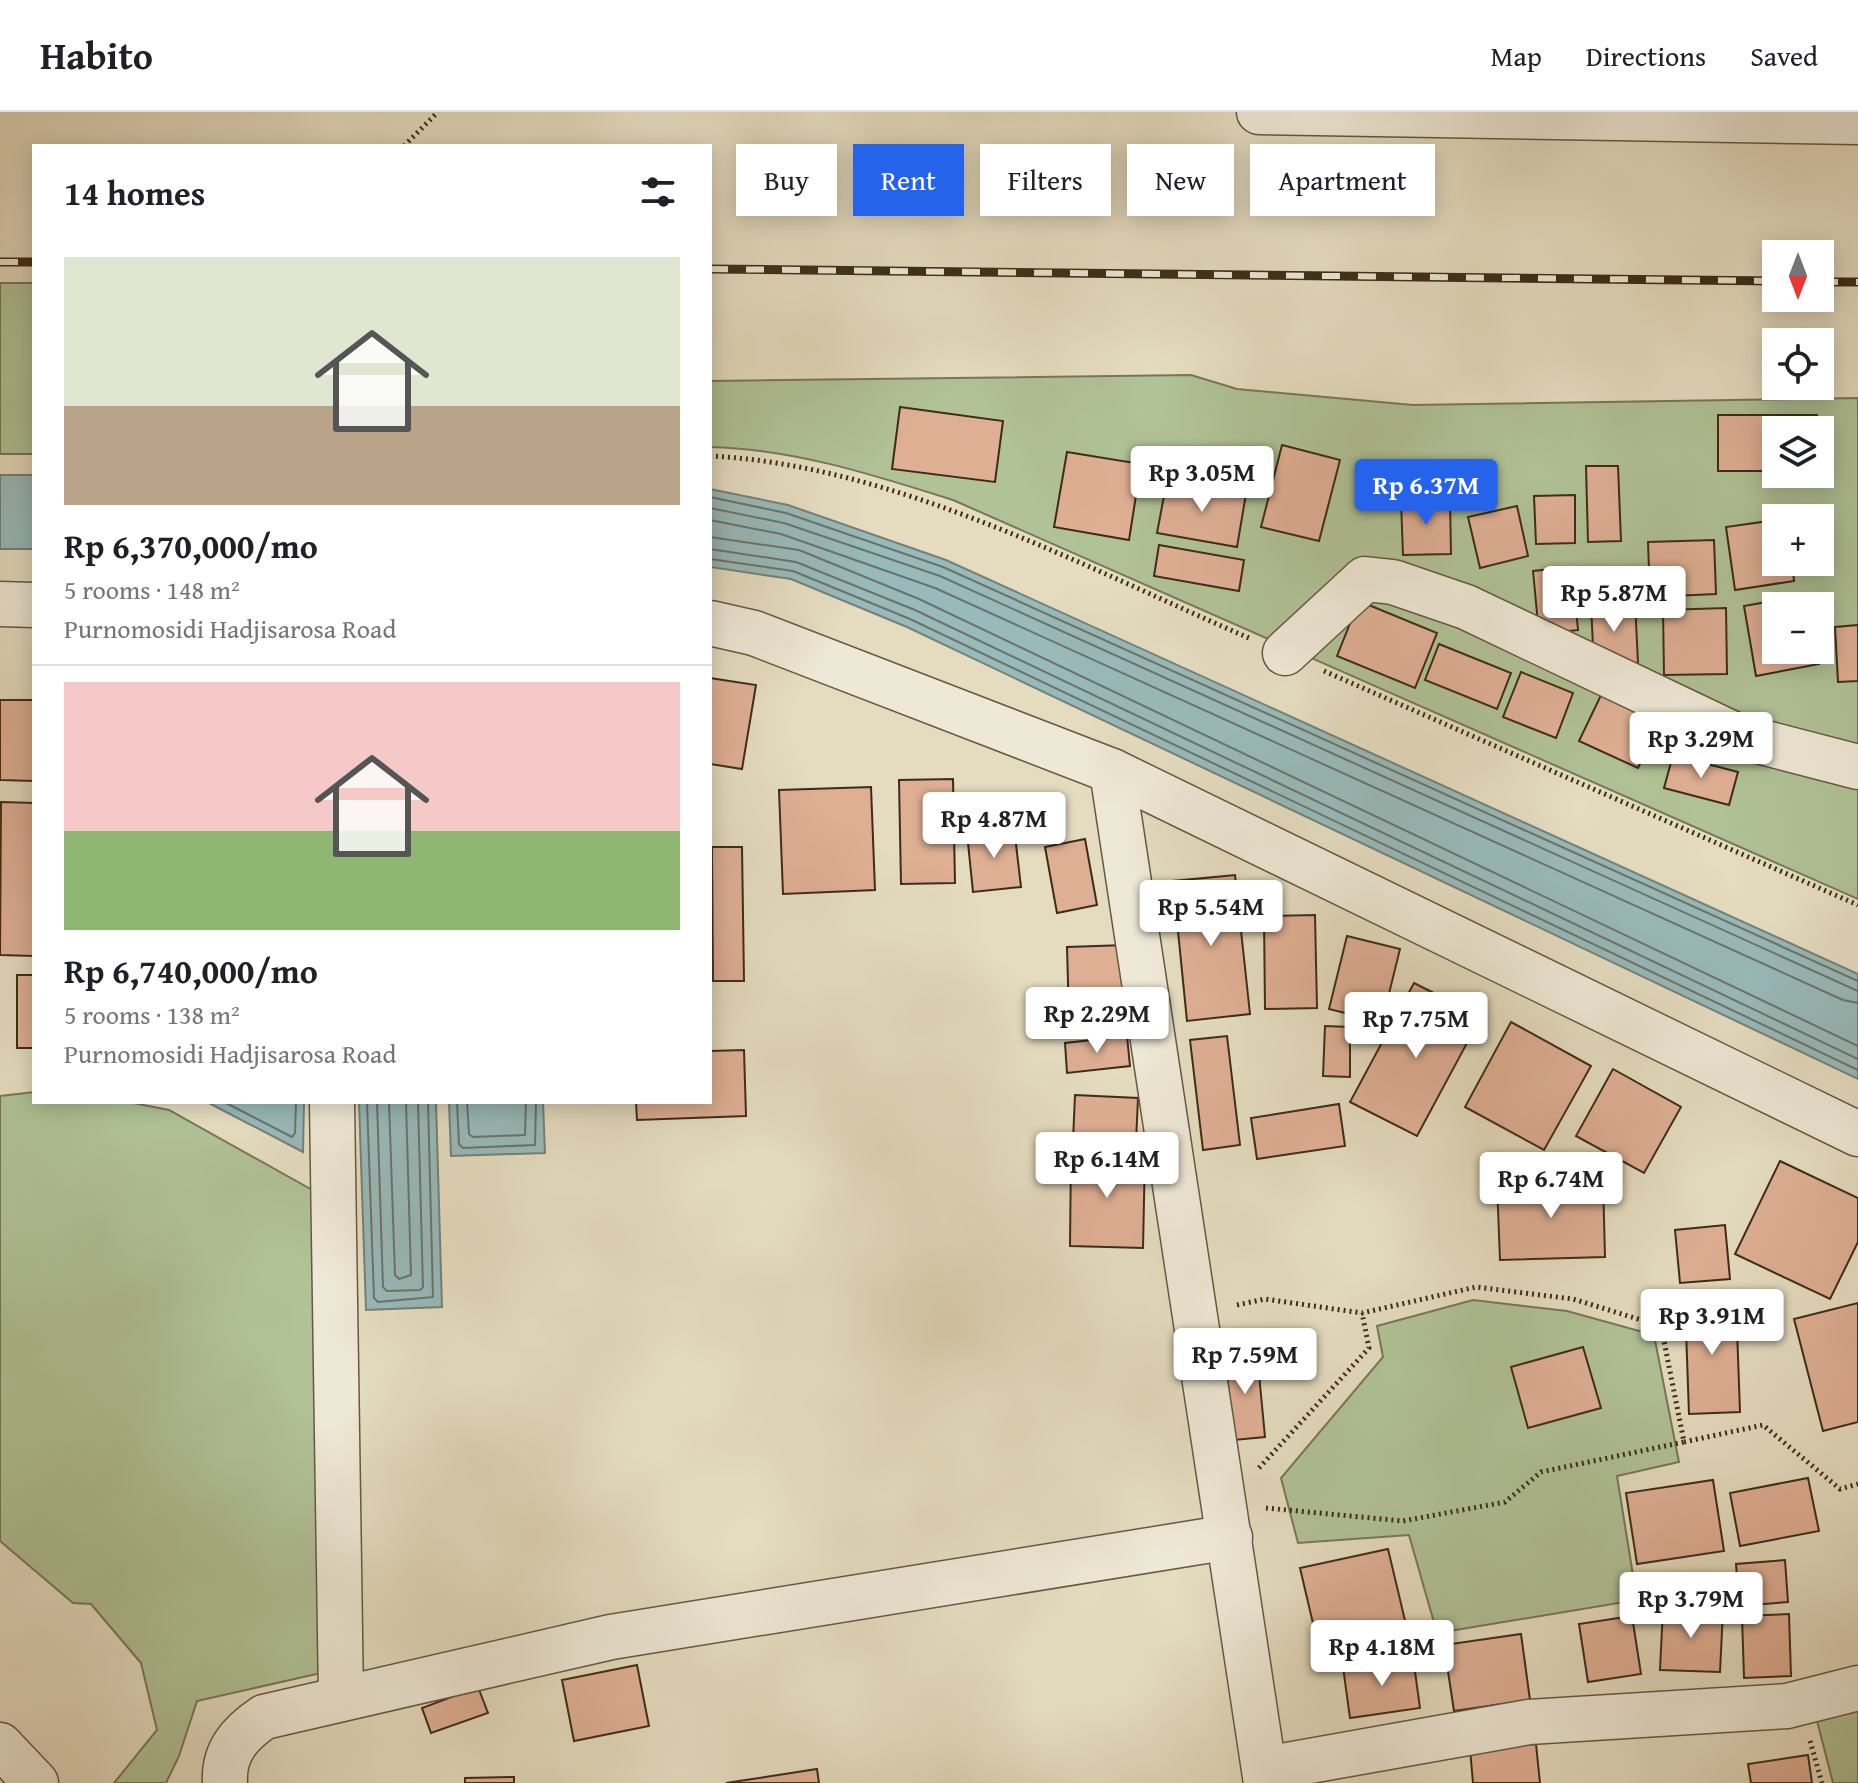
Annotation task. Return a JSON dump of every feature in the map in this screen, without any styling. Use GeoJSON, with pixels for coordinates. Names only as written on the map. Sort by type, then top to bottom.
{"type":"FeatureCollection","features":[{"type":"Feature","properties":{"kind":"street"},"geometry":{"type":"LineString","coordinates":[[1259,112],[1858,122]]}},
{"type":"Feature","properties":{"kind":"street"},"geometry":{"type":"LineString","coordinates":[[1285,653],[1365,579],[1393,582],[1466,607],[1735,735],[1858,767]]}},
{"type":"Feature","properties":{"kind":"street"},"geometry":{"type":"LineString","coordinates":[[0,604],[32,605]]}},
{"type":"Feature","properties":{"kind":"street"},"geometry":{"type":"LineString","coordinates":[[712,623],[754,633],[1112,771],[1858,1134]]}},
{"type":"Feature","properties":{"kind":"street"},"geometry":{"type":"LineString","coordinates":[[1112,771],[1266,1776],[1529,1722],[1787,1706],[1858,1688]]}},
{"type":"Feature","properties":{"kind":"street"},"geometry":{"type":"LineString","coordinates":[[332,1104],[341,1699]]}},
{"type":"Feature","properties":{"kind":"street"},"geometry":{"type":"LineString","coordinates":[[225,1783],[230,1753],[241,1732],[264,1717],[611,1637],[1230,1537]]}},
{"type":"Feature","properties":{"kind":"street"},"geometry":{"type":"LineString","coordinates":[[0,1745],[36,1783]]}},
{"type":"Feature","properties":{"kind":"path"},"geometry":{"type":"LineString","coordinates":[[406,144],[438,112]]}},
{"type":"Feature","properties":{"kind":"path"},"geometry":{"type":"LineString","coordinates":[[1196,1313],[1265,1299],[1362,1313],[1476,1287],[1573,1299],[1661,1326],[1684,1442]]}},
{"type":"Feature","properties":{"kind":"path"},"geometry":{"type":"LineString","coordinates":[[1259,1483],[1257,1470],[1369,1348],[1362,1313]]}},
{"type":"Feature","properties":{"kind":"path"},"geometry":{"type":"LineString","coordinates":[[1261,1496],[1263,1508],[1403,1521],[1505,1502],[1541,1472],[1763,1425],[1840,1489],[1858,1484]]}},
{"type":"Feature","properties":{"kind":"green space"},"geometry":{"type":"Polygon","coordinates":[[[0,283],[32,283],[32,454],[0,454],[0,283]]]}},
{"type":"Feature","properties":{"kind":"green space"},"geometry":{"type":"Polygon","coordinates":[[[1191,375],[1237,389],[1413,405],[1858,398],[1858,899],[953,500],[864,473],[772,453],[712,447],[712,381],[1191,375]]]}},
{"type":"Feature","properties":{"kind":"green space"},"geometry":{"type":"Polygon","coordinates":[[[32,1092],[32,1104],[138,1104],[169,1110],[323,1196],[330,1671],[197,1701],[179,1756],[166,1783],[114,1783],[157,1730],[141,1663],[91,1604],[73,1603],[0,1541],[0,1096],[32,1092]]]}},
{"type":"Feature","properties":{"kind":"green space"},"geometry":{"type":"Polygon","coordinates":[[[1473,1300],[1567,1311],[1654,1335],[1679,1462],[1617,1476],[1637,1600],[1437,1633],[1409,1535],[1298,1543],[1281,1478],[1383,1357],[1377,1326],[1473,1300]]]}},
{"type":"Feature","properties":{"kind":"green space"},"geometry":{"type":"Polygon","coordinates":[[[1858,1705],[1858,1783],[1833,1783],[1816,1717],[1858,1705]]]}},
{"type":"Feature","properties":{"kind":"water"},"geometry":{"type":"Polygon","coordinates":[[[0,475],[32,475],[32,549],[0,549],[0,475]]]}},
{"type":"Feature","properties":{"kind":"water"},"geometry":{"type":"Polygon","coordinates":[[[712,489],[788,505],[946,560],[1858,974],[1858,1079],[907,627],[791,579],[712,567],[712,489]]]}},
{"type":"Feature","properties":{"kind":"water"},"geometry":{"type":"Polygon","coordinates":[[[211,1104],[304,1104],[303,1152],[211,1104]]]}},
{"type":"Feature","properties":{"kind":"water"},"geometry":{"type":"Polygon","coordinates":[[[359,1104],[436,1104],[442,1307],[366,1310],[359,1104]]]}},
{"type":"Feature","properties":{"kind":"water"},"geometry":{"type":"Polygon","coordinates":[[[449,1104],[543,1104],[545,1153],[451,1156],[449,1104]]]}},
{"type":"Feature","properties":{"kind":"building"},"geometry":{"type":"Polygon","coordinates":[[[900,407],[1003,421],[995,482],[892,469],[900,407]]]}},
{"type":"Feature","properties":{"kind":"building"},"geometry":{"type":"Polygon","coordinates":[[[1718,415],[1817,415],[1762,416],[1762,471],[1718,471],[1718,415]]]}},
{"type":"Feature","properties":{"kind":"building"},"geometry":{"type":"Polygon","coordinates":[[[1282,445],[1340,460],[1319,541],[1261,527],[1282,445]]]}},
{"type":"Feature","properties":{"kind":"building"},"geometry":{"type":"Polygon","coordinates":[[[1067,452],[1141,464],[1129,540],[1054,527],[1067,452]]]}},
{"type":"Feature","properties":{"kind":"building"},"geometry":{"type":"Polygon","coordinates":[[[1586,466],[1618,466],[1621,541],[1588,542],[1586,466]]]}},
{"type":"Feature","properties":{"kind":"building"},"geometry":{"type":"Polygon","coordinates":[[[1167,480],[1246,494],[1237,547],[1157,533],[1167,480]]]}},
{"type":"Feature","properties":{"kind":"building"},"geometry":{"type":"Polygon","coordinates":[[[1575,495],[1575,543],[1536,544],[1534,496],[1575,495]]]}},
{"type":"Feature","properties":{"kind":"building"},"geometry":{"type":"Polygon","coordinates":[[[1450,500],[1451,554],[1403,555],[1401,501],[1450,500]]]}},
{"type":"Feature","properties":{"kind":"building"},"geometry":{"type":"Polygon","coordinates":[[[1517,506],[1528,556],[1480,568],[1468,517],[1517,506]]]}},
{"type":"Feature","properties":{"kind":"building"},"geometry":{"type":"Polygon","coordinates":[[[1762,522],[1762,576],[1793,576],[1794,581],[1735,590],[1726,527],[1762,522]]]}},
{"type":"Feature","properties":{"kind":"building"},"geometry":{"type":"Polygon","coordinates":[[[1714,540],[1716,594],[1650,597],[1648,542],[1714,540]]]}},
{"type":"Feature","properties":{"kind":"building"},"geometry":{"type":"Polygon","coordinates":[[[1159,545],[1244,560],[1239,591],[1154,576],[1159,545]]]}},
{"type":"Feature","properties":{"kind":"building"},"geometry":{"type":"Polygon","coordinates":[[[1572,567],[1578,630],[1539,634],[1533,571],[1572,567]]]}},
{"type":"Feature","properties":{"kind":"building"},"geometry":{"type":"Polygon","coordinates":[[[1359,601],[1437,633],[1415,688],[1337,656],[1359,601]]]}},
{"type":"Feature","properties":{"kind":"building"},"geometry":{"type":"Polygon","coordinates":[[[1635,602],[1638,663],[1594,666],[1591,605],[1635,602]]]}},
{"type":"Feature","properties":{"kind":"building"},"geometry":{"type":"Polygon","coordinates":[[[1762,603],[1762,664],[1819,664],[1756,676],[1744,606],[1762,603]]]}},
{"type":"Feature","properties":{"kind":"building"},"geometry":{"type":"Polygon","coordinates":[[[1726,608],[1727,674],[1664,675],[1663,610],[1726,608]]]}},
{"type":"Feature","properties":{"kind":"building"},"geometry":{"type":"Polygon","coordinates":[[[1858,625],[1858,681],[1838,682],[1835,627],[1858,625]]]}},
{"type":"Feature","properties":{"kind":"building"},"geometry":{"type":"Polygon","coordinates":[[[1439,644],[1511,673],[1497,709],[1425,680],[1439,644]]]}},
{"type":"Feature","properties":{"kind":"building"},"geometry":{"type":"Polygon","coordinates":[[[1521,672],[1573,693],[1556,738],[1503,717],[1521,672]]]}},
{"type":"Feature","properties":{"kind":"building"},"geometry":{"type":"Polygon","coordinates":[[[712,678],[756,685],[742,769],[712,764],[712,678]]]}},
{"type":"Feature","properties":{"kind":"building"},"geometry":{"type":"Polygon","coordinates":[[[1602,693],[1661,720],[1638,768],[1579,741],[1602,693]]]}},
{"type":"Feature","properties":{"kind":"building"},"geometry":{"type":"Polygon","coordinates":[[[0,700],[32,700],[32,781],[0,780],[0,700]]]}},
{"type":"Feature","properties":{"kind":"building"},"geometry":{"type":"Polygon","coordinates":[[[1673,755],[1738,772],[1729,805],[1664,788],[1673,755]]]}},
{"type":"Feature","properties":{"kind":"building"},"geometry":{"type":"Polygon","coordinates":[[[953,779],[955,883],[901,884],[899,780],[953,779]]]}},
{"type":"Feature","properties":{"kind":"building"},"geometry":{"type":"Polygon","coordinates":[[[871,787],[875,890],[783,894],[779,790],[871,787]]]}},
{"type":"Feature","properties":{"kind":"building"},"geometry":{"type":"Polygon","coordinates":[[[1,802],[32,803],[32,956],[0,955],[1,802]]]}},
{"type":"Feature","properties":{"kind":"building"},"geometry":{"type":"Polygon","coordinates":[[[1014,827],[1021,887],[973,892],[967,833],[1014,827]]]}},
{"type":"Feature","properties":{"kind":"building"},"geometry":{"type":"Polygon","coordinates":[[[1085,839],[1097,905],[1057,913],[1045,847],[1085,839]]]}},
{"type":"Feature","properties":{"kind":"building"},"geometry":{"type":"Polygon","coordinates":[[[712,847],[742,847],[744,981],[713,981],[712,847]]]}},
{"type":"Feature","properties":{"kind":"building"},"geometry":{"type":"Polygon","coordinates":[[[1235,875],[1250,1014],[1187,1021],[1173,881],[1235,875]]]}},
{"type":"Feature","properties":{"kind":"building"},"geometry":{"type":"Polygon","coordinates":[[[1315,915],[1317,1008],[1265,1009],[1264,916],[1315,915]]]}},
{"type":"Feature","properties":{"kind":"building"},"geometry":{"type":"Polygon","coordinates":[[[1347,936],[1400,949],[1382,1022],[1329,1009],[1347,936]]]}},
{"type":"Feature","properties":{"kind":"building"},"geometry":{"type":"Polygon","coordinates":[[[1126,945],[1128,1018],[1069,1019],[1067,947],[1126,945]]]}},
{"type":"Feature","properties":{"kind":"building"},"geometry":{"type":"Polygon","coordinates":[[[17,975],[32,975],[32,1048],[17,1048],[17,975]]]}},
{"type":"Feature","properties":{"kind":"building"},"geometry":{"type":"Polygon","coordinates":[[[1414,983],[1481,1017],[1417,1136],[1350,1102],[1414,983]]]}},
{"type":"Feature","properties":{"kind":"building"},"geometry":{"type":"Polygon","coordinates":[[[1511,1022],[1591,1066],[1544,1150],[1465,1107],[1511,1022]]]}},
{"type":"Feature","properties":{"kind":"building"},"geometry":{"type":"Polygon","coordinates":[[[1325,1026],[1350,1027],[1350,1077],[1323,1076],[1325,1026]]]}},
{"type":"Feature","properties":{"kind":"building"},"geometry":{"type":"Polygon","coordinates":[[[1127,1036],[1130,1066],[1067,1073],[1065,1043],[1127,1036]]]}},
{"type":"Feature","properties":{"kind":"building"},"geometry":{"type":"Polygon","coordinates":[[[1227,1036],[1240,1145],[1203,1150],[1190,1040],[1227,1036]]]}},
{"type":"Feature","properties":{"kind":"building"},"geometry":{"type":"Polygon","coordinates":[[[744,1050],[746,1116],[637,1120],[636,1104],[712,1104],[712,1051],[744,1050]]]}},
{"type":"Feature","properties":{"kind":"building"},"geometry":{"type":"Polygon","coordinates":[[[1613,1069],[1681,1107],[1644,1173],[1576,1136],[1613,1069]]]}},
{"type":"Feature","properties":{"kind":"building"},"geometry":{"type":"Polygon","coordinates":[[[1075,1095],[1138,1098],[1136,1142],[1073,1140],[1075,1095]]]}},
{"type":"Feature","properties":{"kind":"building"},"geometry":{"type":"Polygon","coordinates":[[[1339,1104],[1345,1146],[1257,1159],[1251,1118],[1339,1104]]]}},
{"type":"Feature","properties":{"kind":"building"},"geometry":{"type":"Polygon","coordinates":[[[1071,1152],[1145,1153],[1143,1248],[1070,1246],[1071,1152]]]}},
{"type":"Feature","properties":{"kind":"building"},"geometry":{"type":"Polygon","coordinates":[[[1780,1161],[1858,1198],[1858,1242],[1830,1299],[1735,1254],[1780,1161]]]}},
{"type":"Feature","properties":{"kind":"building"},"geometry":{"type":"Polygon","coordinates":[[[1603,1179],[1605,1257],[1500,1260],[1497,1183],[1603,1179]]]}},
{"type":"Feature","properties":{"kind":"building"},"geometry":{"type":"Polygon","coordinates":[[[1725,1225],[1730,1279],[1680,1283],[1675,1230],[1725,1225]]]}},
{"type":"Feature","properties":{"kind":"building"},"geometry":{"type":"Polygon","coordinates":[[[1736,1301],[1740,1412],[1689,1414],[1685,1302],[1736,1301]]]}},
{"type":"Feature","properties":{"kind":"building"},"geometry":{"type":"Polygon","coordinates":[[[1858,1303],[1858,1422],[1823,1431],[1794,1319],[1858,1303]]]}},
{"type":"Feature","properties":{"kind":"building"},"geometry":{"type":"Polygon","coordinates":[[[1583,1347],[1601,1408],[1528,1428],[1511,1367],[1583,1347]]]}},
{"type":"Feature","properties":{"kind":"building"},"geometry":{"type":"Polygon","coordinates":[[[1257,1353],[1265,1437],[1234,1440],[1225,1356],[1257,1353]]]}},
{"type":"Feature","properties":{"kind":"building"},"geometry":{"type":"Polygon","coordinates":[[[1808,1478],[1819,1531],[1740,1546],[1730,1493],[1808,1478]]]}},
{"type":"Feature","properties":{"kind":"building"},"geometry":{"type":"Polygon","coordinates":[[[1713,1480],[1724,1551],[1637,1564],[1626,1493],[1713,1480]]]}},
{"type":"Feature","properties":{"kind":"building"},"geometry":{"type":"Polygon","coordinates":[[[1388,1549],[1407,1629],[1319,1649],[1300,1568],[1388,1549]]]}},
{"type":"Feature","properties":{"kind":"building"},"geometry":{"type":"Polygon","coordinates":[[[1785,1560],[1788,1602],[1739,1606],[1736,1564],[1785,1560]]]}},
{"type":"Feature","properties":{"kind":"building"},"geometry":{"type":"Polygon","coordinates":[[[1663,1608],[1723,1611],[1720,1672],[1660,1670],[1663,1608]]]}},
{"type":"Feature","properties":{"kind":"building"},"geometry":{"type":"Polygon","coordinates":[[[1789,1614],[1791,1676],[1744,1678],[1742,1616],[1789,1614]]]}},
{"type":"Feature","properties":{"kind":"building"},"geometry":{"type":"Polygon","coordinates":[[[1632,1616],[1641,1674],[1588,1682],[1579,1624],[1632,1616]]]}},
{"type":"Feature","properties":{"kind":"building"},"geometry":{"type":"Polygon","coordinates":[[[1521,1634],[1530,1700],[1454,1711],[1444,1645],[1521,1634]]]}},
{"type":"Feature","properties":{"kind":"building"},"geometry":{"type":"Polygon","coordinates":[[[1413,1657],[1420,1708],[1350,1718],[1343,1667],[1413,1657]]]}},
{"type":"Feature","properties":{"kind":"building"},"geometry":{"type":"Polygon","coordinates":[[[637,1665],[649,1726],[574,1741],[562,1680],[637,1665]]]}},
{"type":"Feature","properties":{"kind":"building"},"geometry":{"type":"Polygon","coordinates":[[[478,1687],[488,1713],[431,1733],[422,1708],[478,1687]]]}},
{"type":"Feature","properties":{"kind":"building"},"geometry":{"type":"Polygon","coordinates":[[[1536,1744],[1540,1783],[1473,1783],[1470,1749],[1536,1744]]]}},
{"type":"Feature","properties":{"kind":"building"},"geometry":{"type":"Polygon","coordinates":[[[1808,1755],[1812,1783],[1751,1783],[1748,1764],[1808,1755]]]}},
{"type":"Feature","properties":{"kind":"building"},"geometry":{"type":"Polygon","coordinates":[[[817,1769],[819,1783],[726,1783],[817,1769]]]}},
{"type":"Feature","properties":{"kind":"building"},"geometry":{"type":"Polygon","coordinates":[[[514,1777],[514,1783],[465,1783],[465,1778],[514,1777]]]}},
{"type":"Feature","properties":{"kind":"railway"},"geometry":{"type":"LineString","coordinates":[[0,262],[32,262]]}},
{"type":"Feature","properties":{"kind":"railway"},"geometry":{"type":"LineString","coordinates":[[712,269],[1762,281]]}},
{"type":"Feature","properties":{"kind":"railway"},"geometry":{"type":"LineString","coordinates":[[1834,282],[1858,282]]}}]}
